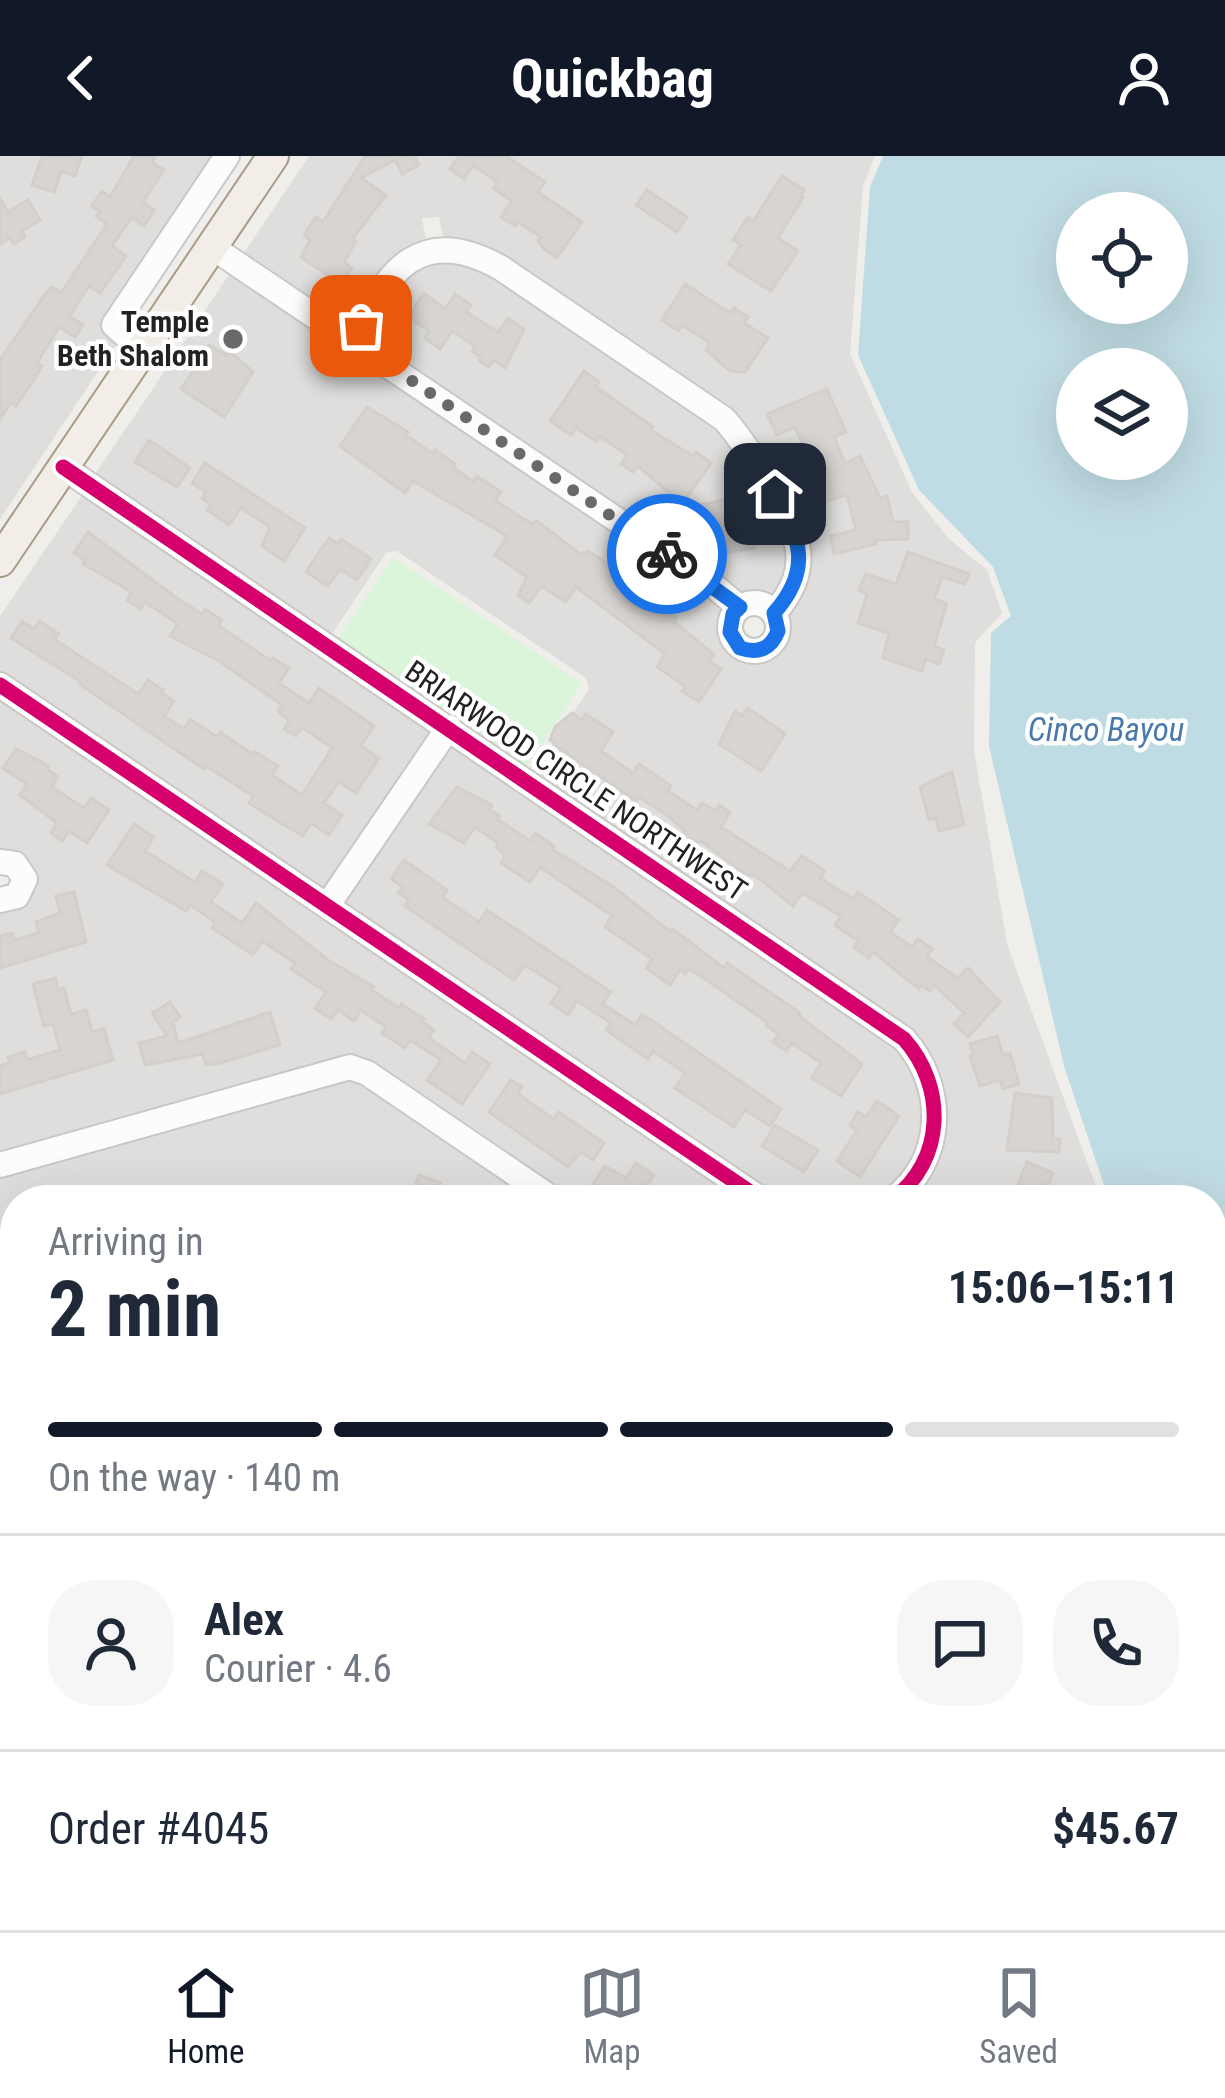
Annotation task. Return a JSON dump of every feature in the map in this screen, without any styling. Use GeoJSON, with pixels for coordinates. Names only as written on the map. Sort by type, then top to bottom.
{"type":"FeatureCollection","features":[{"type":"Feature","properties":{"kind":"main road"},"geometry":{"type":"LineString","coordinates":[[0,561],[273,156]]}},
{"type":"Feature","properties":{"kind":"street"},"geometry":{"type":"LineString","coordinates":[[142,350],[114,325],[227,156]]}},
{"type":"Feature","properties":{"kind":"street"},"geometry":{"type":"LineString","coordinates":[[355,342],[369,310],[392,278],[434,237],[501,268],[724,419],[741,437],[794,526],[800,550],[792,588],[774,613]]}},
{"type":"Feature","properties":{"kind":"street"},"geometry":{"type":"LineString","coordinates":[[212,247],[740,607]]}},
{"type":"Feature","properties":{"kind":"street","name":"BRIARWOOD CIRCLE NORTHWEST"},"geometry":{"type":"LineString","coordinates":[[63,467],[904,1039],[922,1062],[931,1084],[936,1118],[928,1153],[906,1185]]}},
{"type":"Feature","properties":{"kind":"street"},"geometry":{"type":"LineString","coordinates":[[758,603],[774,613],[778,631],[759,651],[740,648],[730,632],[733,614],[740,607],[758,603]]}},
{"type":"Feature","properties":{"kind":"street"},"geometry":{"type":"LineString","coordinates":[[0,685],[740,1185]]}},
{"type":"Feature","properties":{"kind":"street"},"geometry":{"type":"LineString","coordinates":[[327,906],[449,727]]}},
{"type":"Feature","properties":{"kind":"street"},"geometry":{"type":"LineString","coordinates":[[0,862],[15,864],[25,879],[17,896],[0,900]]}},
{"type":"Feature","properties":{"kind":"street"},"geometry":{"type":"LineString","coordinates":[[0,1165],[350,1067],[367,1073],[532,1185]]}},
{"type":"Feature","properties":{"kind":"shaded area"},"geometry":{"type":"Polygon","coordinates":[[[0,156],[216,156],[102,324],[119,340],[0,519],[0,156]]]}},
{"type":"Feature","properties":{"kind":"shaded area"},"geometry":{"type":"Polygon","coordinates":[[[309,156],[875,156],[863,186],[850,354],[912,492],[948,538],[987,570],[1002,613],[975,643],[974,750],[1007,944],[1095,1185],[920,1185],[928,1175],[930,1059],[532,774],[589,689],[586,678],[397,551],[386,553],[330,637],[93,477],[150,393],[298,493],[378,367],[704,588],[725,610],[721,631],[735,653],[760,659],[781,646],[786,632],[784,615],[806,578],[748,434],[443,239],[439,217],[422,218],[426,241],[350,329],[241,257],[309,156]]]}},
{"type":"Feature","properties":{"kind":"shaded area"},"geometry":{"type":"Polygon","coordinates":[[[428,259],[479,264],[719,425],[786,529],[789,571],[772,600],[741,597],[366,340],[399,283],[428,259]]]}},
{"type":"Feature","properties":{"kind":"shaded area"},"geometry":{"type":"Polygon","coordinates":[[[232,270],[378,367],[298,493],[150,393],[232,270]]]}},
{"type":"Feature","properties":{"kind":"shaded area"},"geometry":{"type":"Polygon","coordinates":[[[85,491],[437,728],[324,894],[0,675],[0,616],[85,491]]]}},
{"type":"Feature","properties":{"kind":"shaded area"},"geometry":{"type":"Polygon","coordinates":[[[0,694],[725,1185],[546,1185],[372,1067],[0,1156],[0,908],[24,902],[0,853],[0,694]]]}},
{"type":"Feature","properties":{"kind":"shaded area"},"geometry":{"type":"Polygon","coordinates":[[[452,739],[898,1044],[926,1103],[920,1149],[895,1185],[756,1185],[339,905],[452,739]]]}},
{"type":"Feature","properties":{"kind":"shaded area"},"geometry":{"type":"Polygon","coordinates":[[[352,1076],[517,1185],[0,1185],[0,1174],[352,1076]]]}},
{"type":"Feature","properties":{"kind":"green space"},"geometry":{"type":"Polygon","coordinates":[[[393,557],[582,684],[524,770],[335,643],[393,557]]]}},
{"type":"Feature","properties":{"kind":"water","name":"Cinco Bayou"},"geometry":{"type":"Polygon","coordinates":[[[883,156],[1225,156],[1225,1185],[1104,1185],[1064,1066],[989,746],[991,633],[1011,616],[993,567],[919,490],[858,355],[870,187],[883,156]]]}},
{"type":"Feature","properties":{"kind":"building"},"geometry":{"type":"Polygon","coordinates":[[[42,156],[82,156],[75,176],[61,171],[54,192],[32,185],[42,156]]]}},
{"type":"Feature","properties":{"kind":"building"},"geometry":{"type":"Polygon","coordinates":[[[134,156],[156,156],[152,162],[164,170],[143,202],[154,210],[144,226],[132,217],[112,246],[126,256],[100,293],[89,286],[70,316],[83,325],[75,337],[59,327],[37,363],[42,366],[35,378],[16,406],[11,403],[0,419],[0,360],[46,293],[52,287],[61,293],[107,224],[92,206],[102,191],[110,197],[134,156]]]}},
{"type":"Feature","properties":{"kind":"building"},"geometry":{"type":"Polygon","coordinates":[[[365,156],[414,156],[419,165],[402,174],[395,160],[361,178],[386,195],[353,238],[356,241],[344,262],[352,268],[341,284],[301,257],[310,240],[304,235],[316,217],[323,222],[365,156]]]}},
{"type":"Feature","properties":{"kind":"building"},"geometry":{"type":"Polygon","coordinates":[[[459,156],[506,156],[545,182],[538,192],[582,222],[557,258],[543,248],[538,241],[541,237],[501,217],[512,201],[493,188],[497,182],[473,165],[464,179],[450,169],[459,156]]]}},
{"type":"Feature","properties":{"kind":"building"},"geometry":{"type":"Polygon","coordinates":[[[782,176],[804,190],[778,238],[798,251],[771,291],[728,264],[741,245],[733,240],[748,217],[753,221],[782,176]]]}},
{"type":"Feature","properties":{"kind":"building"},"geometry":{"type":"Polygon","coordinates":[[[647,190],[687,217],[677,232],[636,205],[647,190]]]}},
{"type":"Feature","properties":{"kind":"building"},"geometry":{"type":"Polygon","coordinates":[[[0,198],[8,212],[28,200],[40,220],[22,231],[25,237],[14,244],[10,238],[0,244],[0,198]]]}},
{"type":"Feature","properties":{"kind":"building"},"geometry":{"type":"Polygon","coordinates":[[[685,284],[730,313],[734,308],[748,317],[744,323],[768,338],[745,372],[730,371],[706,350],[710,343],[682,325],[678,331],[662,320],[685,284]]]}},
{"type":"Feature","properties":{"kind":"building"},"geometry":{"type":"Polygon","coordinates":[[[424,293],[445,309],[455,294],[471,305],[466,312],[498,332],[508,318],[524,329],[505,368],[494,360],[489,367],[479,361],[481,357],[472,351],[475,346],[452,331],[440,349],[425,338],[429,331],[408,317],[424,293]]]}},
{"type":"Feature","properties":{"kind":"building"},"geometry":{"type":"Polygon","coordinates":[[[210,345],[226,355],[229,351],[253,372],[224,417],[181,389],[210,345]]]}},
{"type":"Feature","properties":{"kind":"building"},"geometry":{"type":"Polygon","coordinates":[[[584,371],[599,382],[596,387],[651,430],[711,463],[682,504],[638,466],[633,472],[621,464],[627,455],[599,436],[596,441],[576,428],[571,435],[550,421],[584,371]]]}},
{"type":"Feature","properties":{"kind":"building"},"geometry":{"type":"Polygon","coordinates":[[[827,389],[846,432],[834,437],[845,463],[860,456],[880,498],[887,496],[893,522],[908,522],[908,539],[875,540],[876,544],[834,554],[830,536],[856,530],[847,495],[823,502],[801,459],[808,455],[795,427],[777,435],[767,414],[827,389]]]}},
{"type":"Feature","properties":{"kind":"building"},"geometry":{"type":"Polygon","coordinates":[[[367,407],[455,464],[473,482],[477,476],[501,492],[495,500],[520,517],[533,524],[536,520],[580,554],[588,551],[620,572],[620,584],[676,618],[674,622],[714,654],[709,661],[721,669],[699,702],[657,667],[665,654],[576,587],[566,602],[541,586],[529,603],[518,595],[527,577],[495,555],[507,536],[413,481],[405,493],[340,446],[367,407]]]}},
{"type":"Feature","properties":{"kind":"building"},"geometry":{"type":"Polygon","coordinates":[[[149,440],[190,468],[177,487],[135,462],[149,440]]]}},
{"type":"Feature","properties":{"kind":"building"},"geometry":{"type":"Polygon","coordinates":[[[205,463],[305,528],[284,561],[262,546],[270,527],[241,508],[229,525],[207,510],[211,505],[202,498],[206,492],[192,483],[205,463]]]}},
{"type":"Feature","properties":{"kind":"building"},"geometry":{"type":"Polygon","coordinates":[[[733,498],[740,522],[750,528],[754,548],[721,554],[720,545],[711,547],[707,528],[701,530],[696,506],[733,498]]]}},
{"type":"Feature","properties":{"kind":"building"},"geometry":{"type":"Polygon","coordinates":[[[88,532],[178,599],[202,614],[205,609],[222,620],[218,625],[289,668],[279,683],[309,703],[319,688],[374,726],[361,746],[379,758],[356,793],[339,782],[324,803],[342,815],[329,835],[311,823],[303,836],[266,814],[249,803],[253,796],[204,769],[11,638],[22,621],[34,629],[40,621],[59,634],[54,639],[138,694],[148,680],[163,690],[174,701],[164,716],[184,729],[190,719],[278,766],[272,775],[302,795],[332,748],[302,727],[296,736],[284,729],[289,721],[278,711],[282,705],[219,661],[170,636],[178,624],[145,602],[141,609],[127,600],[131,593],[125,588],[83,564],[85,560],[74,553],[88,532]]]}},
{"type":"Feature","properties":{"kind":"building"},"geometry":{"type":"Polygon","coordinates":[[[329,538],[338,544],[341,539],[371,559],[357,580],[340,569],[328,586],[306,572],[329,538]]]}},
{"type":"Feature","properties":{"kind":"building"},"geometry":{"type":"Polygon","coordinates":[[[908,552],[969,574],[965,584],[942,577],[934,599],[946,607],[934,646],[944,650],[939,664],[926,659],[922,671],[883,658],[889,633],[858,623],[867,595],[859,590],[866,574],[896,584],[908,552]]]}},
{"type":"Feature","properties":{"kind":"building"},"geometry":{"type":"Polygon","coordinates":[[[748,708],[785,734],[761,771],[719,744],[735,711],[742,716],[748,708]]]}},
{"type":"Feature","properties":{"kind":"building"},"geometry":{"type":"Polygon","coordinates":[[[572,713],[582,720],[586,714],[613,732],[601,751],[633,773],[639,764],[697,810],[702,803],[715,811],[719,805],[730,813],[721,827],[790,871],[802,856],[825,871],[820,878],[853,899],[858,892],[899,920],[890,932],[912,947],[918,939],[932,949],[927,957],[958,978],[968,968],[1000,1002],[968,1037],[954,1024],[964,1013],[934,985],[930,991],[921,985],[919,989],[873,952],[869,958],[854,947],[858,941],[835,925],[841,916],[802,893],[793,906],[756,876],[745,874],[700,840],[682,833],[668,816],[639,797],[636,801],[562,750],[550,740],[555,727],[572,713]]]}},
{"type":"Feature","properties":{"kind":"building"},"geometry":{"type":"Polygon","coordinates":[[[16,749],[49,766],[58,777],[52,787],[84,808],[91,798],[109,810],[87,843],[69,831],[62,841],[51,833],[57,823],[20,795],[27,784],[3,768],[16,749]]]}},
{"type":"Feature","properties":{"kind":"building"},"geometry":{"type":"Polygon","coordinates":[[[952,772],[964,825],[939,831],[936,818],[929,820],[920,787],[952,772]]]}},
{"type":"Feature","properties":{"kind":"building"},"geometry":{"type":"Polygon","coordinates":[[[457,787],[492,805],[489,809],[497,819],[530,841],[535,833],[724,968],[727,963],[800,1013],[862,1064],[841,1096],[812,1078],[821,1063],[792,1043],[786,1051],[773,1042],[778,1034],[767,1022],[702,977],[689,969],[685,974],[680,970],[670,985],[646,968],[652,959],[605,927],[612,916],[540,867],[530,882],[501,863],[505,856],[498,843],[475,827],[464,843],[429,824],[457,787]]]}},
{"type":"Feature","properties":{"kind":"building"},"geometry":{"type":"Polygon","coordinates":[[[134,824],[154,837],[145,851],[195,882],[202,871],[223,884],[211,902],[242,923],[256,903],[328,960],[399,1008],[401,1004],[424,1019],[434,1030],[429,1038],[465,1063],[472,1052],[490,1064],[462,1104],[427,1080],[441,1060],[410,1040],[405,1048],[382,1033],[386,1027],[361,1010],[354,1021],[338,1010],[331,1019],[315,1008],[326,992],[291,969],[295,963],[262,941],[253,955],[212,928],[215,922],[190,905],[186,911],[107,865],[134,824]]]}},
{"type":"Feature","properties":{"kind":"building"},"geometry":{"type":"Polygon","coordinates":[[[404,860],[447,890],[442,897],[479,922],[487,910],[611,992],[603,1004],[635,1025],[642,1014],[781,1109],[770,1126],[745,1110],[734,1127],[675,1088],[685,1073],[653,1051],[648,1059],[606,1030],[611,1023],[577,1001],[568,1015],[551,1003],[561,988],[525,965],[514,980],[405,906],[409,900],[398,893],[403,887],[391,879],[404,860]]]}},
{"type":"Feature","properties":{"kind":"building"},"geometry":{"type":"Polygon","coordinates":[[[74,892],[86,942],[0,968],[0,936],[12,933],[14,940],[39,933],[36,922],[60,913],[56,896],[74,892]]]}},
{"type":"Feature","properties":{"kind":"building"},"geometry":{"type":"Polygon","coordinates":[[[55,978],[58,989],[64,988],[71,1014],[86,1010],[92,1032],[104,1029],[113,1060],[0,1094],[0,1066],[10,1063],[8,1057],[25,1052],[27,1060],[60,1050],[53,1024],[44,1026],[33,984],[55,978]]]}},
{"type":"Feature","properties":{"kind":"building"},"geometry":{"type":"Polygon","coordinates":[[[170,1002],[180,1017],[173,1022],[178,1043],[270,1012],[280,1045],[220,1063],[206,1065],[203,1054],[145,1065],[139,1043],[167,1036],[152,1013],[170,1002]]]}},
{"type":"Feature","properties":{"kind":"building"},"geometry":{"type":"Polygon","coordinates":[[[997,1036],[1003,1055],[1010,1053],[1019,1084],[1003,1089],[1000,1080],[980,1086],[970,1056],[970,1044],[997,1036]]]}},
{"type":"Feature","properties":{"kind":"building"},"geometry":{"type":"Polygon","coordinates":[[[511,1080],[522,1087],[518,1094],[554,1119],[559,1112],[604,1143],[593,1160],[581,1152],[568,1167],[489,1112],[511,1080]]]}},
{"type":"Feature","properties":{"kind":"building"},"geometry":{"type":"Polygon","coordinates":[[[1015,1093],[1052,1098],[1053,1139],[1060,1139],[1059,1152],[1007,1150],[1015,1093]]]}},
{"type":"Feature","properties":{"kind":"building"},"geometry":{"type":"Polygon","coordinates":[[[877,1101],[899,1116],[860,1177],[837,1161],[857,1130],[850,1125],[858,1112],[866,1117],[877,1101]]]}},
{"type":"Feature","properties":{"kind":"building"},"geometry":{"type":"Polygon","coordinates":[[[775,1125],[818,1150],[804,1172],[762,1146],[775,1125]]]}},
{"type":"Feature","properties":{"kind":"building"},"geometry":{"type":"Polygon","coordinates":[[[1027,1162],[1053,1173],[1048,1185],[1018,1185],[1027,1162]]]}},
{"type":"Feature","properties":{"kind":"building"},"geometry":{"type":"Polygon","coordinates":[[[636,1163],[654,1175],[647,1185],[593,1184],[605,1166],[626,1178],[636,1163]]]}},
{"type":"Feature","properties":{"kind":"building"},"geometry":{"type":"Polygon","coordinates":[[[419,1175],[441,1183],[440,1185],[415,1185],[419,1175]]]}},
{"type":"Feature","properties":{"kind":"cycle path"},"geometry":{"type":"LineString","coordinates":[[63,467],[904,1039],[927,1078],[934,1122],[923,1165],[909,1185]]}},
{"type":"Feature","properties":{"kind":"cycle path"},"geometry":{"type":"LineString","coordinates":[[0,685],[740,1185]]}},
{"type":"Feature","properties":{"kind":"way so far"},"geometry":{"type":"LineString","coordinates":[[361,326],[355,342],[667,554]]}},
{"type":"Feature","properties":{"kind":"place","name":"Temple Beth Shalom"},"geometry":{"type":"Point","coordinates":[233,339]}},
{"type":"Feature","properties":{"kind":"route"},"geometry":{"type":"LineString","coordinates":[[667,554],[740,607],[730,623],[740,648],[759,651],[768,647],[778,631],[774,613],[792,588],[800,550],[794,526],[775,494]]}}]}
